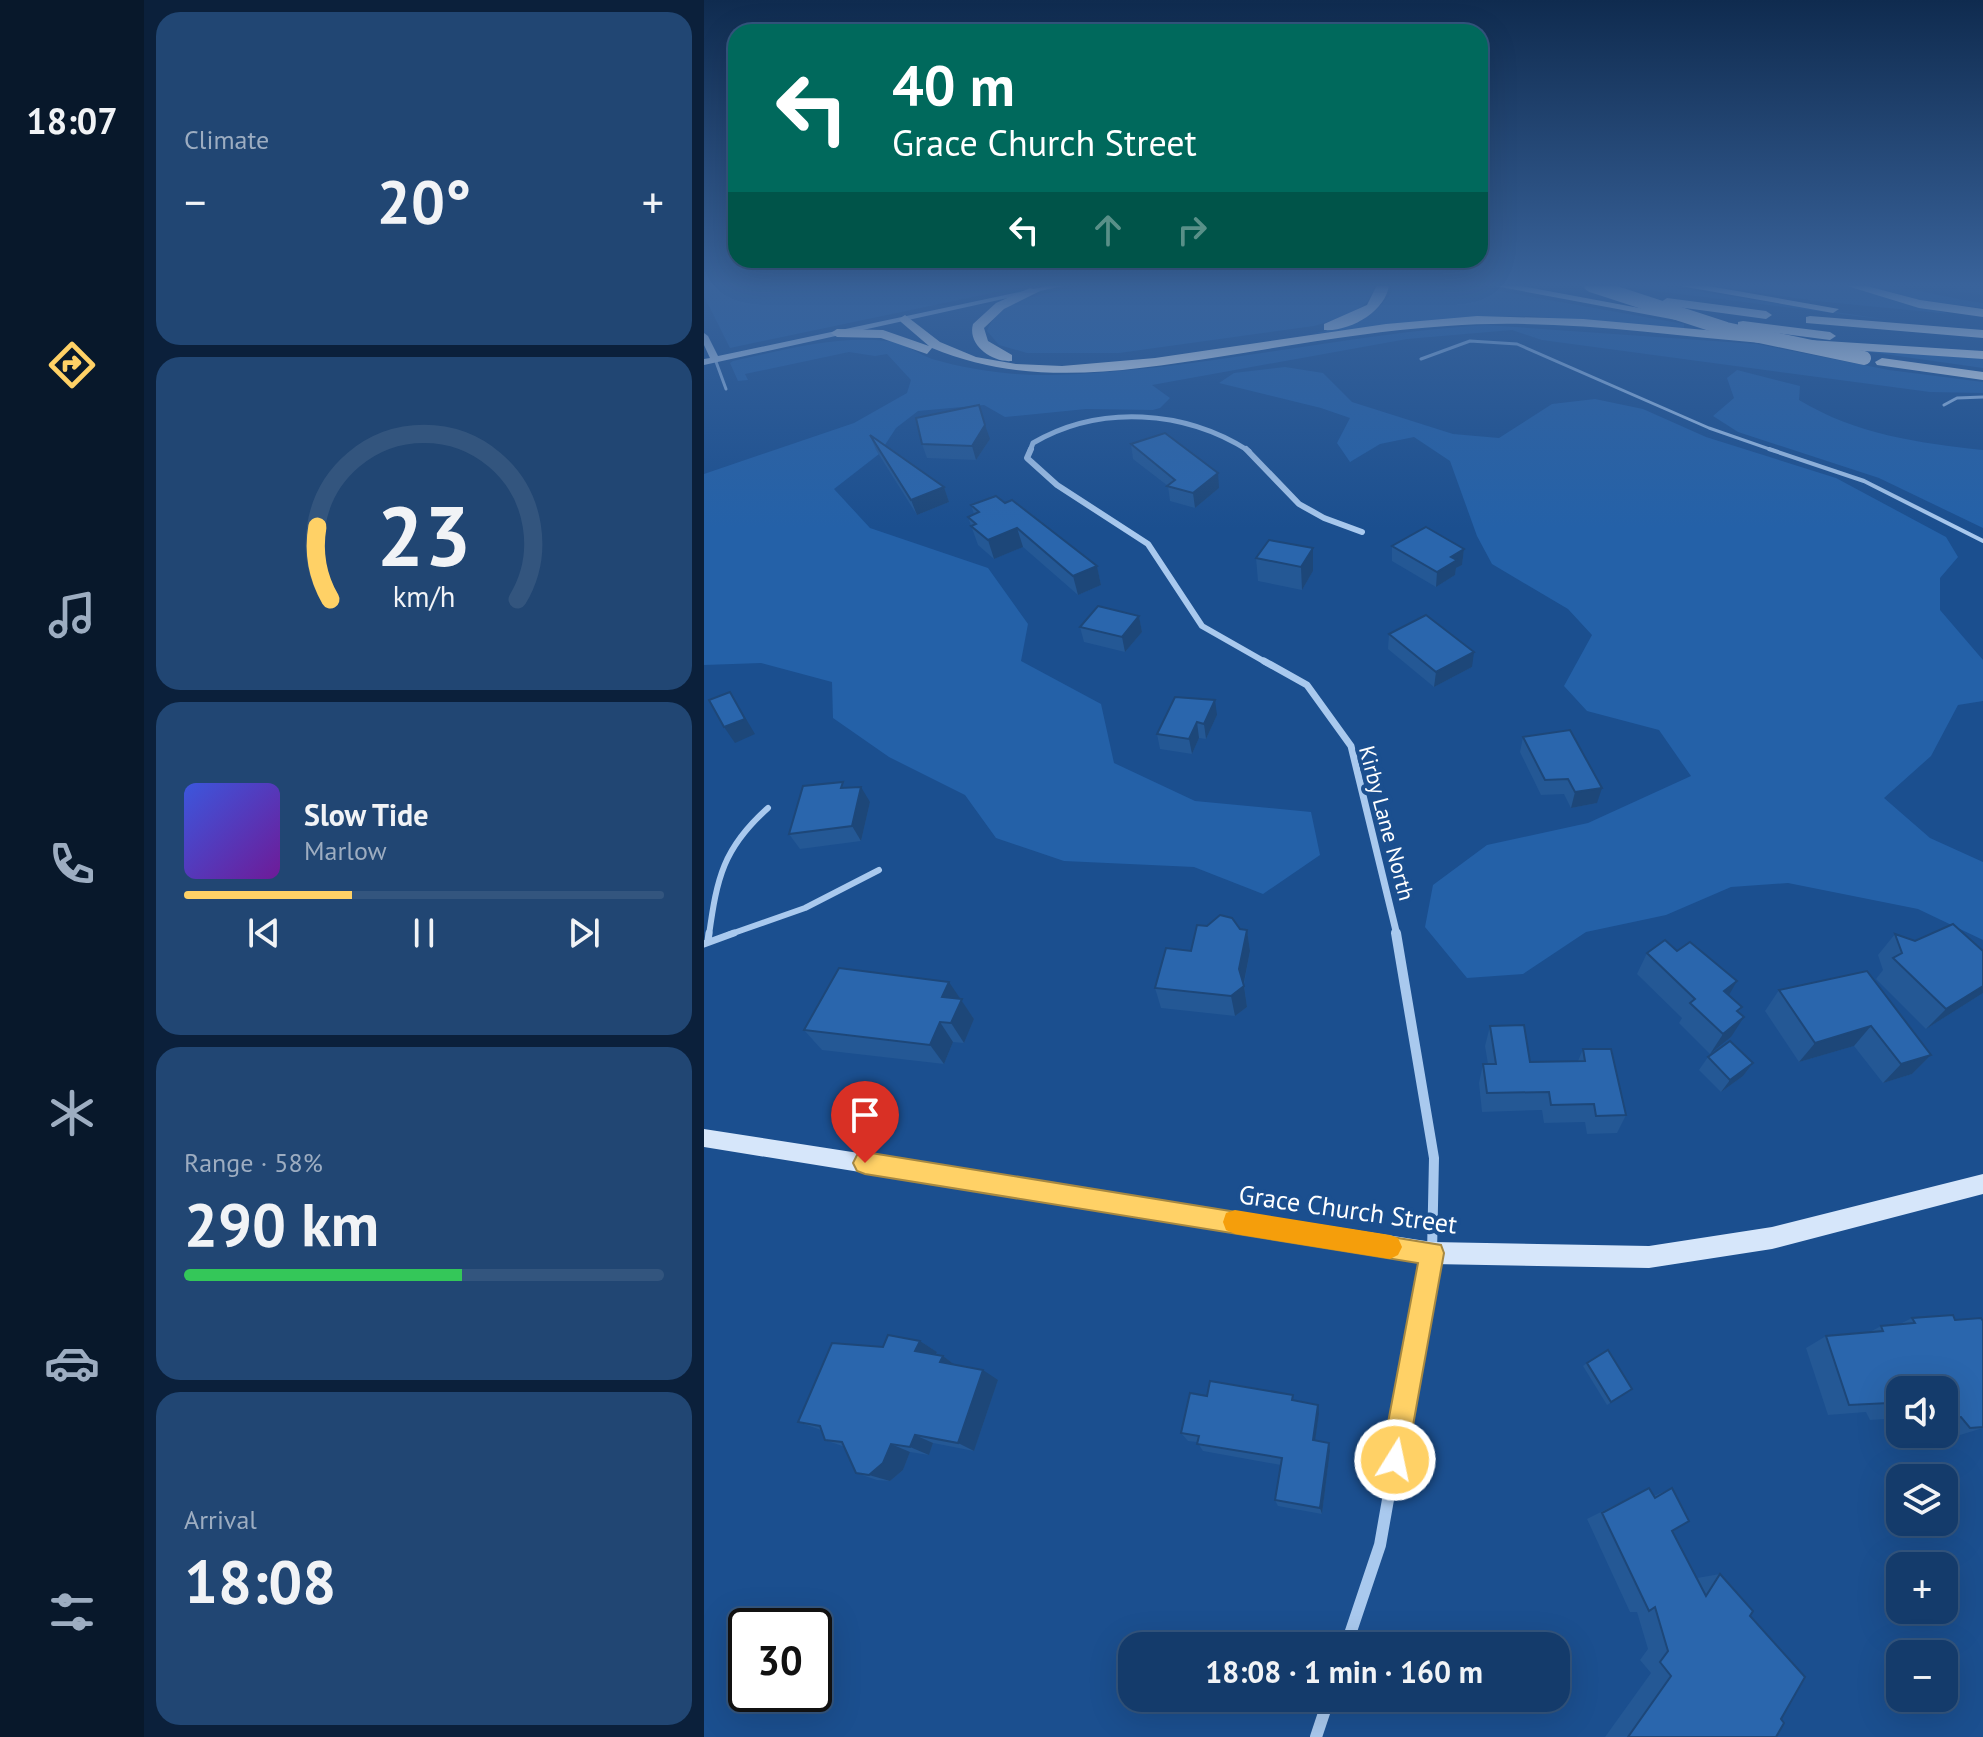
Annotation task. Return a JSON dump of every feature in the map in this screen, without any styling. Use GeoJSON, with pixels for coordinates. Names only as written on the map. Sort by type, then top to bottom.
{"type":"FeatureCollection","features":[{"type":"Feature","properties":{"kind":"highway"},"geometry":{"type":"LineString","coordinates":[[1037,366],[1062,370],[1118,366]]}},
{"type":"Feature","properties":{"kind":"highway"},"geometry":{"type":"LineString","coordinates":[[1917,366],[1983,376]]}},
{"type":"Feature","properties":{"kind":"street","name":"Kirby Lane North"},"geometry":{"type":"LineString","coordinates":[[1362,532],[1310,513],[1289,496],[1267,467],[1229,439],[1171,421],[1117,418],[1076,422],[1033,443],[1027,458],[1057,485],[1148,544],[1202,626],[1307,685],[1351,746],[1404,965],[1434,1158],[1432,1253]]}},
{"type":"Feature","properties":{"kind":"street","name":"Grace Church Street"},"geometry":{"type":"LineString","coordinates":[[704,1138],[1432,1253],[1649,1257],[1772,1238],[1983,1184]]}},
{"type":"Feature","properties":{"kind":"street"},"geometry":{"type":"LineString","coordinates":[[1351,1632],[1380,1545],[1432,1253]]}},
{"type":"Feature","properties":{"kind":"street"},"geometry":{"type":"LineString","coordinates":[[1316,1737],[1324,1712]]}},
{"type":"Feature","properties":{"kind":"lane"},"geometry":{"type":"LineString","coordinates":[[718,366],[726,389]]}},
{"type":"Feature","properties":{"kind":"lane"},"geometry":{"type":"LineString","coordinates":[[1567,366],[1709,428],[1864,481],[1983,541]]}},
{"type":"Feature","properties":{"kind":"lane"},"geometry":{"type":"LineString","coordinates":[[1944,405],[1957,398],[1983,397]]}},
{"type":"Feature","properties":{"kind":"lane"},"geometry":{"type":"LineString","coordinates":[[768,808],[737,835],[721,864],[706,942],[805,908],[879,870]]}},
{"type":"Feature","properties":{"kind":"shaded area"},"geometry":{"type":"Polygon","coordinates":[[[731,366],[783,366],[745,374],[748,380],[738,381],[731,366]]]}},
{"type":"Feature","properties":{"kind":"shaded area"},"geometry":{"type":"Polygon","coordinates":[[[898,366],[961,366],[1037,375],[1161,367],[1257,366],[1152,385],[1170,398],[1160,408],[1153,410],[1086,409],[1005,417],[984,405],[918,411],[896,428],[879,454],[834,489],[870,528],[988,568],[1028,624],[1021,661],[1101,704],[1114,763],[1195,801],[1311,812],[1320,855],[1263,894],[1194,867],[1064,861],[996,838],[965,795],[889,757],[833,718],[832,682],[761,663],[704,665],[704,474],[854,423],[907,393],[911,380],[898,366]]]}},
{"type":"Feature","properties":{"kind":"shaded area"},"geometry":{"type":"Polygon","coordinates":[[[1736,366],[1869,366],[1983,382],[1983,393],[1930,392],[1736,366]]]}},
{"type":"Feature","properties":{"kind":"shaded area"},"geometry":{"type":"Polygon","coordinates":[[[1285,367],[1323,373],[1352,402],[1453,434],[1499,438],[1552,404],[1595,399],[1643,409],[1706,437],[1836,478],[1946,537],[1958,557],[1940,578],[1940,610],[1983,660],[1983,701],[1958,705],[1931,756],[1884,798],[1930,838],[1983,862],[1983,940],[1918,909],[1788,883],[1731,887],[1666,915],[1586,932],[1523,974],[1467,978],[1425,927],[1433,885],[1487,845],[1588,823],[1691,776],[1659,730],[1587,711],[1564,686],[1592,635],[1568,609],[1492,564],[1477,536],[1450,461],[1414,437],[1380,444],[1350,462],[1337,443],[1350,418],[1219,383],[1234,373],[1285,367]]]}},
{"type":"Feature","properties":{"kind":"shaded area"},"geometry":{"type":"Polygon","coordinates":[[[1737,370],[1800,386],[1799,400],[1820,412],[1865,429],[1911,440],[1983,450],[1983,528],[1879,478],[1738,432],[1713,416],[1734,398],[1727,378],[1737,370]]]}},
{"type":"Feature","properties":{"kind":"building"},"geometry":{"type":"Polygon","coordinates":[[[979,405],[985,425],[972,446],[922,444],[916,418],[979,405]]]}},
{"type":"Feature","properties":{"kind":"building"},"geometry":{"type":"Polygon","coordinates":[[[1165,433],[1218,473],[1193,493],[1167,486],[1175,480],[1131,444],[1165,433]]]}},
{"type":"Feature","properties":{"kind":"building"},"geometry":{"type":"Polygon","coordinates":[[[870,435],[944,487],[911,500],[870,435]]]}},
{"type":"Feature","properties":{"kind":"building"},"geometry":{"type":"Polygon","coordinates":[[[996,496],[1005,503],[1012,500],[1097,566],[1073,576],[1017,528],[988,540],[971,526],[976,524],[968,517],[979,512],[971,505],[996,496]]]}},
{"type":"Feature","properties":{"kind":"building"},"geometry":{"type":"Polygon","coordinates":[[[1426,527],[1464,549],[1451,557],[1457,560],[1437,572],[1392,546],[1426,527]]]}},
{"type":"Feature","properties":{"kind":"building"},"geometry":{"type":"Polygon","coordinates":[[[1269,540],[1313,548],[1301,567],[1256,558],[1269,540]]]}},
{"type":"Feature","properties":{"kind":"building"},"geometry":{"type":"Polygon","coordinates":[[[1098,606],[1139,616],[1122,637],[1080,627],[1098,606]]]}},
{"type":"Feature","properties":{"kind":"building"},"geometry":{"type":"Polygon","coordinates":[[[1426,615],[1474,652],[1436,672],[1389,634],[1426,615]]]}},
{"type":"Feature","properties":{"kind":"building"},"geometry":{"type":"Polygon","coordinates":[[[730,692],[745,719],[724,727],[709,700],[730,692]]]}},
{"type":"Feature","properties":{"kind":"building"},"geometry":{"type":"Polygon","coordinates":[[[1175,697],[1215,700],[1204,724],[1197,722],[1189,739],[1157,734],[1175,697]]]}},
{"type":"Feature","properties":{"kind":"building"},"geometry":{"type":"Polygon","coordinates":[[[1570,730],[1602,788],[1575,792],[1568,779],[1545,780],[1523,737],[1570,730]]]}},
{"type":"Feature","properties":{"kind":"building"},"geometry":{"type":"Polygon","coordinates":[[[843,782],[841,788],[861,787],[852,826],[789,834],[803,786],[843,782]]]}},
{"type":"Feature","properties":{"kind":"building"},"geometry":{"type":"Polygon","coordinates":[[[1220,915],[1232,918],[1240,929],[1247,930],[1239,969],[1244,986],[1231,996],[1155,988],[1166,948],[1191,951],[1197,925],[1207,926],[1220,915]]]}},
{"type":"Feature","properties":{"kind":"building"},"geometry":{"type":"Polygon","coordinates":[[[1953,924],[1983,951],[1983,986],[1946,1009],[1893,958],[1902,953],[1895,934],[1915,941],[1953,924]]]}},
{"type":"Feature","properties":{"kind":"building"},"geometry":{"type":"Polygon","coordinates":[[[1665,940],[1677,951],[1690,942],[1737,981],[1724,991],[1742,1007],[1737,1011],[1744,1017],[1723,1034],[1690,1003],[1695,999],[1647,953],[1665,940]]]}},
{"type":"Feature","properties":{"kind":"building"},"geometry":{"type":"Polygon","coordinates":[[[839,968],[949,982],[942,997],[962,999],[951,1023],[940,1022],[930,1045],[804,1030],[839,968]]]}},
{"type":"Feature","properties":{"kind":"building"},"geometry":{"type":"Polygon","coordinates":[[[1867,971],[1931,1055],[1901,1064],[1871,1026],[1815,1043],[1779,990],[1867,971]]]}},
{"type":"Feature","properties":{"kind":"building"},"geometry":{"type":"Polygon","coordinates":[[[1524,1025],[1530,1062],[1585,1061],[1583,1049],[1611,1049],[1626,1115],[1596,1116],[1594,1104],[1551,1105],[1549,1092],[1487,1093],[1483,1064],[1496,1064],[1490,1026],[1524,1025]]]}},
{"type":"Feature","properties":{"kind":"building"},"geometry":{"type":"Polygon","coordinates":[[[1730,1041],[1753,1063],[1730,1080],[1708,1057],[1730,1041]]]}},
{"type":"Feature","properties":{"kind":"building"},"geometry":{"type":"Polygon","coordinates":[[[1953,1315],[1955,1320],[1981,1318],[1983,1321],[1983,1427],[1970,1428],[1958,1417],[1958,1376],[1886,1376],[1886,1403],[1849,1405],[1826,1336],[1883,1331],[1881,1326],[1915,1323],[1912,1318],[1953,1315]]]}},
{"type":"Feature","properties":{"kind":"building"},"geometry":{"type":"Polygon","coordinates":[[[888,1335],[920,1341],[915,1351],[943,1356],[940,1362],[983,1370],[958,1443],[915,1435],[910,1447],[891,1444],[883,1463],[869,1475],[856,1473],[842,1442],[825,1440],[820,1426],[798,1422],[832,1343],[883,1347],[888,1335]]]}},
{"type":"Feature","properties":{"kind":"building"},"geometry":{"type":"Polygon","coordinates":[[[1608,1350],[1632,1389],[1611,1402],[1587,1363],[1608,1350]]]}},
{"type":"Feature","properties":{"kind":"building"},"geometry":{"type":"Polygon","coordinates":[[[1210,1381],[1293,1395],[1292,1400],[1318,1405],[1313,1440],[1329,1443],[1320,1508],[1275,1500],[1282,1458],[1197,1444],[1199,1436],[1181,1433],[1190,1393],[1207,1396],[1210,1381]]]}},
{"type":"Feature","properties":{"kind":"building"},"geometry":{"type":"Polygon","coordinates":[[[1649,1488],[1655,1498],[1672,1488],[1689,1521],[1672,1531],[1706,1596],[1720,1574],[1753,1611],[1750,1616],[1805,1677],[1781,1719],[1784,1723],[1776,1737],[1628,1737],[1671,1676],[1660,1662],[1668,1651],[1655,1607],[1649,1611],[1602,1513],[1649,1488]]]}},
{"type":"Feature","properties":{"kind":"slow traffic"},"geometry":{"type":"LineString","coordinates":[[1235,1222],[1390,1247]]}},
{"type":"Feature","properties":{"kind":"route"},"geometry":{"type":"LineString","coordinates":[[865,1163],[1432,1253],[1395,1460]]}}]}
